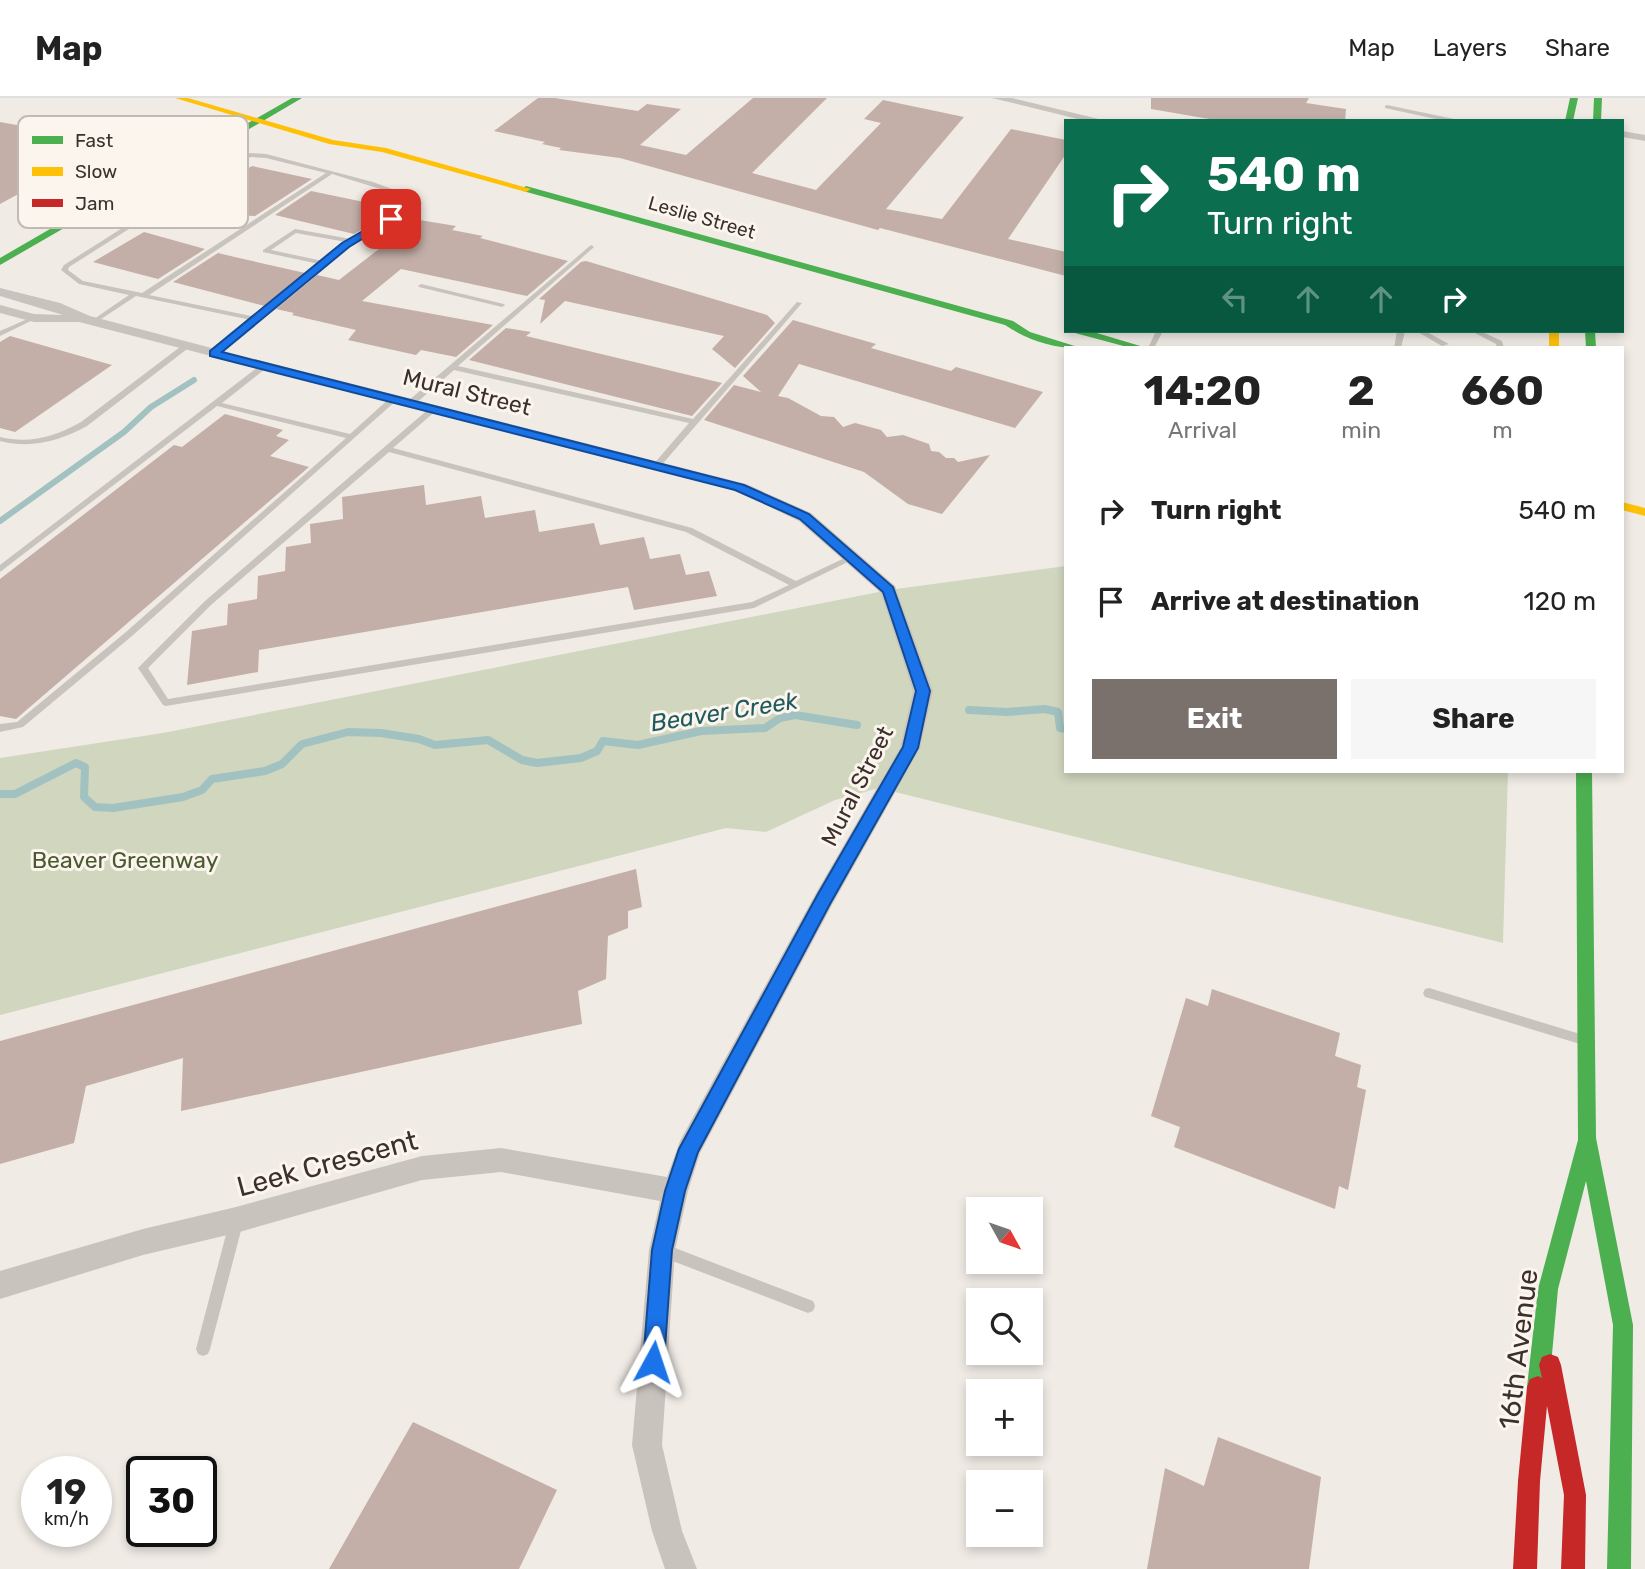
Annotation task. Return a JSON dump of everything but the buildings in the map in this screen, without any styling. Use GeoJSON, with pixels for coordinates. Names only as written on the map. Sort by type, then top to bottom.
{"type":"FeatureCollection","features":[{"type":"Feature","properties":{"kind":"main road"},"geometry":{"type":"LineString","coordinates":[[179,98],[242,116],[298,98]]}},
{"type":"Feature","properties":{"kind":"main road","name":"Leslie Street"},"geometry":{"type":"LineString","coordinates":[[228,98],[267,109],[332,142],[383,149],[1009,324],[1026,334],[1069,346]]}},
{"type":"Feature","properties":{"kind":"main road"},"geometry":{"type":"LineString","coordinates":[[1569,119],[1574,98]]}},
{"type":"Feature","properties":{"kind":"main road"},"geometry":{"type":"LineString","coordinates":[[1597,119],[1598,98]]}},
{"type":"Feature","properties":{"kind":"main road"},"geometry":{"type":"LineString","coordinates":[[248,121],[267,109]]}},
{"type":"Feature","properties":{"kind":"main road"},"geometry":{"type":"LineString","coordinates":[[0,262],[58,228]]}},
{"type":"Feature","properties":{"kind":"main road","name":"Leslie Street"},"geometry":{"type":"LineString","coordinates":[[1009,324],[1038,319]]}},
{"type":"Feature","properties":{"kind":"main road"},"geometry":{"type":"LineString","coordinates":[[1086,333],[1135,346]]}},
{"type":"Feature","properties":{"kind":"main road"},"geometry":{"type":"LineString","coordinates":[[1624,507],[1645,512]]}},
{"type":"Feature","properties":{"kind":"main road","name":"16th Avenue"},"geometry":{"type":"LineString","coordinates":[[1584,773],[1587,1138],[1623,1325],[1626,1513],[1619,1569]]}},
{"type":"Feature","properties":{"kind":"main road","name":"16th Avenue"},"geometry":{"type":"LineString","coordinates":[[1525,1569],[1529,1480],[1548,1289],[1587,1138]]}},
{"type":"Feature","properties":{"kind":"main road"},"geometry":{"type":"LineString","coordinates":[[1543,1330],[1575,1495],[1573,1569]]}},
{"type":"Feature","properties":{"kind":"street"},"geometry":{"type":"LineString","coordinates":[[997,98],[1093,119]]}},
{"type":"Feature","properties":{"kind":"street"},"geometry":{"type":"LineString","coordinates":[[1624,127],[1645,130]]}},
{"type":"Feature","properties":{"kind":"street"},"geometry":{"type":"LineString","coordinates":[[1624,134],[1645,138]]}},
{"type":"Feature","properties":{"kind":"street","name":"Mural Street"},"geometry":{"type":"LineString","coordinates":[[0,292],[55,306],[89,321],[214,354],[740,487],[805,517],[889,590],[923,691],[910,748],[709,1108],[689,1149],[675,1191],[662,1250],[647,1445],[667,1531],[681,1569]]}},
{"type":"Feature","properties":{"kind":"street","name":"Mural Street"},"geometry":{"type":"LineString","coordinates":[[0,309],[34,318],[89,321]]}},
{"type":"Feature","properties":{"kind":"street","name":"Leek Crescent"},"geometry":{"type":"LineString","coordinates":[[0,1285],[143,1242],[236,1220],[422,1168],[501,1160],[675,1191]]}},
{"type":"Feature","properties":{"kind":"lane"},"geometry":{"type":"LineString","coordinates":[[1387,107],[1444,119]]}},
{"type":"Feature","properties":{"kind":"lane"},"geometry":{"type":"LineString","coordinates":[[214,354],[351,241],[384,221],[406,214],[419,203],[404,194],[330,173],[266,156],[248,156]]}},
{"type":"Feature","properties":{"kind":"lane"},"geometry":{"type":"LineString","coordinates":[[248,225],[330,173]]}},
{"type":"Feature","properties":{"kind":"lane"},"geometry":{"type":"LineString","coordinates":[[126,228],[76,259],[64,270],[77,281],[257,319]]}},
{"type":"Feature","properties":{"kind":"lane"},"geometry":{"type":"LineString","coordinates":[[89,321],[139,295],[244,228]]}},
{"type":"Feature","properties":{"kind":"lane"},"geometry":{"type":"LineString","coordinates":[[324,263],[265,251],[295,231],[351,241]]}},
{"type":"Feature","properties":{"kind":"lane"},"geometry":{"type":"LineString","coordinates":[[0,728],[20,725],[129,634],[352,437],[452,367],[591,247]]}},
{"type":"Feature","properties":{"kind":"lane"},"geometry":{"type":"LineString","coordinates":[[421,286],[502,304]]}},
{"type":"Feature","properties":{"kind":"lane"},"geometry":{"type":"LineString","coordinates":[[656,466],[799,303]]}},
{"type":"Feature","properties":{"kind":"lane"},"geometry":{"type":"LineString","coordinates":[[0,334],[34,318]]}},
{"type":"Feature","properties":{"kind":"lane"},"geometry":{"type":"LineString","coordinates":[[1424,333],[1445,344]]}},
{"type":"Feature","properties":{"kind":"lane"},"geometry":{"type":"LineString","coordinates":[[1481,333],[1490,336],[1500,346]]}},
{"type":"Feature","properties":{"kind":"lane"},"geometry":{"type":"LineString","coordinates":[[0,439],[27,443],[51,441],[67,434],[187,346]]}},
{"type":"Feature","properties":{"kind":"lane"},"geometry":{"type":"LineString","coordinates":[[0,569],[265,366]]}},
{"type":"Feature","properties":{"kind":"lane"},"geometry":{"type":"LineString","coordinates":[[452,367],[694,422]]}},
{"type":"Feature","properties":{"kind":"lane"},"geometry":{"type":"LineString","coordinates":[[218,404],[352,437]]}},
{"type":"Feature","properties":{"kind":"lane"},"geometry":{"type":"LineString","coordinates":[[434,409],[208,603],[142,668],[166,703],[754,605],[852,558]]}},
{"type":"Feature","properties":{"kind":"lane"},"geometry":{"type":"LineString","coordinates":[[388,449],[689,530],[796,585]]}},
{"type":"Feature","properties":{"kind":"lane"},"geometry":{"type":"LineString","coordinates":[[1429,993],[1587,1041]]}},
{"type":"Feature","properties":{"kind":"lane"},"geometry":{"type":"LineString","coordinates":[[203,1349],[236,1220]]}},
{"type":"Feature","properties":{"kind":"lane"},"geometry":{"type":"LineString","coordinates":[[662,1250],[808,1306]]}},
{"type":"Feature","properties":{"kind":"green space","name":"Beaver Greenway"},"geometry":{"type":"Polygon","coordinates":[[[1064,566],[1064,773],[1508,773],[1503,943],[879,788],[835,800],[766,832],[726,828],[0,1015],[0,758],[163,733],[889,590],[1064,566]]]}},
{"type":"Feature","properties":{"kind":"waterway"},"geometry":{"type":"LineString","coordinates":[[0,521],[124,432],[151,407],[194,380]]}},
{"type":"Feature","properties":{"kind":"waterway","name":"Beaver Creek"},"geometry":{"type":"LineString","coordinates":[[969,710],[1007,712],[1045,709],[1058,712],[1060,728],[1064,729]]}},
{"type":"Feature","properties":{"kind":"waterway","name":"Beaver Creek"},"geometry":{"type":"LineString","coordinates":[[0,794],[15,794],[76,763],[85,767],[84,797],[95,807],[113,808],[183,797],[202,790],[212,779],[265,771],[282,764],[302,744],[348,732],[381,733],[419,739],[435,745],[488,740],[522,760],[537,763],[581,758],[597,751],[603,741],[638,745],[701,731],[765,728],[780,718],[795,715],[857,725]]}},
{"type":"Feature","properties":{"kind":"traffic: fast"},"geometry":{"type":"LineString","coordinates":[[248,127],[298,98]]}},
{"type":"Feature","properties":{"kind":"traffic: fast"},"geometry":{"type":"LineString","coordinates":[[1569,119],[1574,98]]}},
{"type":"Feature","properties":{"kind":"traffic: fast"},"geometry":{"type":"LineString","coordinates":[[1597,119],[1598,98]]}},
{"type":"Feature","properties":{"kind":"traffic: fast"},"geometry":{"type":"LineString","coordinates":[[526,189],[1009,323],[1026,334],[1069,346]]}},
{"type":"Feature","properties":{"kind":"traffic: fast"},"geometry":{"type":"LineString","coordinates":[[0,262],[58,228]]}},
{"type":"Feature","properties":{"kind":"traffic: fast"},"geometry":{"type":"LineString","coordinates":[[1086,333],[1135,346]]}},
{"type":"Feature","properties":{"kind":"traffic: fast"},"geometry":{"type":"LineString","coordinates":[[1590,333],[1591,346]]}},
{"type":"Feature","properties":{"kind":"traffic: fast"},"geometry":{"type":"LineString","coordinates":[[1584,773],[1587,1138],[1623,1325],[1619,1569]]}},
{"type":"Feature","properties":{"kind":"traffic: fast"},"geometry":{"type":"LineString","coordinates":[[1538,1387],[1548,1289],[1585,1145]]}},
{"type":"Feature","properties":{"kind":"traffic: slow"},"geometry":{"type":"LineString","coordinates":[[179,98],[242,116]]}},
{"type":"Feature","properties":{"kind":"traffic: slow"},"geometry":{"type":"LineString","coordinates":[[248,118],[332,142],[383,150],[526,189]]}},
{"type":"Feature","properties":{"kind":"traffic: slow"},"geometry":{"type":"LineString","coordinates":[[1554,333],[1554,346]]}},
{"type":"Feature","properties":{"kind":"traffic: slow"},"geometry":{"type":"LineString","coordinates":[[1624,507],[1645,512]]}},
{"type":"Feature","properties":{"kind":"traffic: jam"},"geometry":{"type":"LineString","coordinates":[[1550,1365],[1575,1495],[1573,1569]]}},
{"type":"Feature","properties":{"kind":"traffic: jam"},"geometry":{"type":"LineString","coordinates":[[1525,1569],[1529,1481],[1538,1387]]}},
{"type":"Feature","properties":{"kind":"route"},"geometry":{"type":"LineString","coordinates":[[391,219],[371,228],[346,245],[214,354],[740,487],[805,517],[889,590],[923,691],[910,748],[824,899],[689,1149],[675,1191],[662,1250],[653,1362]]}}]}
